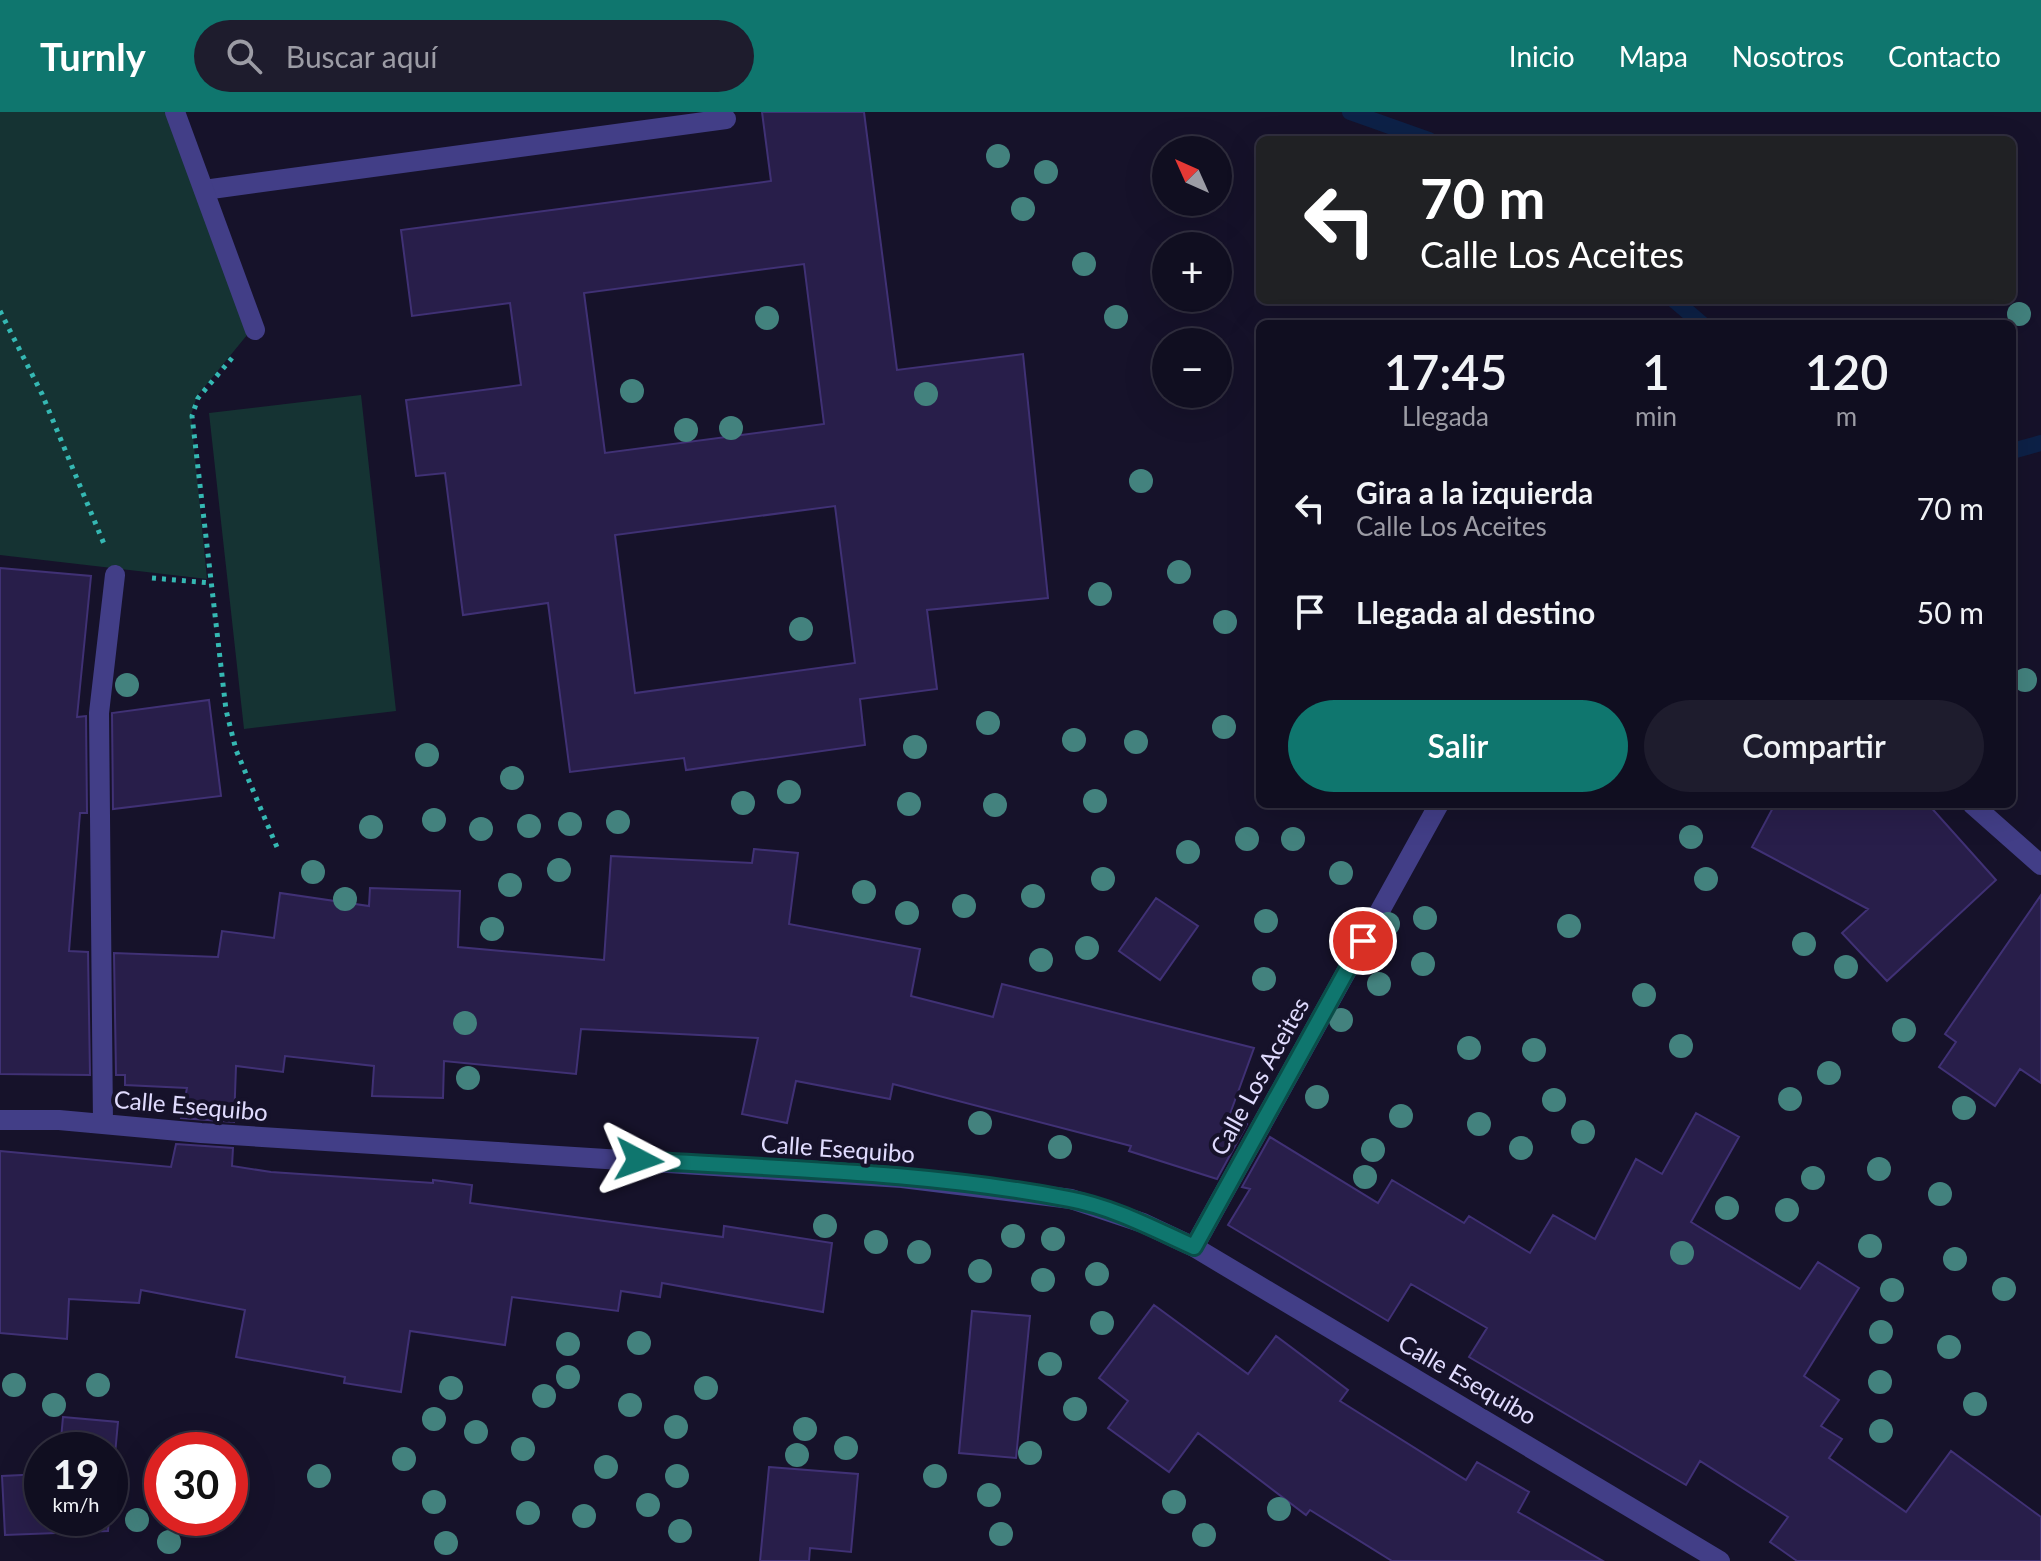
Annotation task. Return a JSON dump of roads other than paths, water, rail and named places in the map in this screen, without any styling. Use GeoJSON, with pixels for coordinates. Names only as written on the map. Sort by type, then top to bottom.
{"type":"FeatureCollection","features":[{"type":"Feature","properties":{"kind":"street"},"geometry":{"type":"LineString","coordinates":[[175,112],[255,330]]}},
{"type":"Feature","properties":{"kind":"street"},"geometry":{"type":"LineString","coordinates":[[204,190],[726,119]]}},
{"type":"Feature","properties":{"kind":"street"},"geometry":{"type":"LineString","coordinates":[[103,1124],[99,713],[115,575]]}},
{"type":"Feature","properties":{"kind":"street","name":"Calle Los Aceites"},"geometry":{"type":"LineString","coordinates":[[1194,1247],[1437,808]]}},
{"type":"Feature","properties":{"kind":"street"},"geometry":{"type":"LineString","coordinates":[[1977,808],[2041,865]]}},
{"type":"Feature","properties":{"kind":"street","name":"Calle Esequibo"},"geometry":{"type":"LineString","coordinates":[[0,1120],[103,1124],[957,1184],[1071,1199],[1143,1223],[1194,1247],[1720,1561]]}},
{"type":"Feature","properties":{"kind":"waterway"},"geometry":{"type":"LineString","coordinates":[[1350,112],[1418,136]]}},
{"type":"Feature","properties":{"kind":"waterway"},"geometry":{"type":"LineString","coordinates":[[1679,304],[1697,320]]}},
{"type":"Feature","properties":{"kind":"waterway"},"geometry":{"type":"LineString","coordinates":[[2016,450],[2041,443]]}}]}
